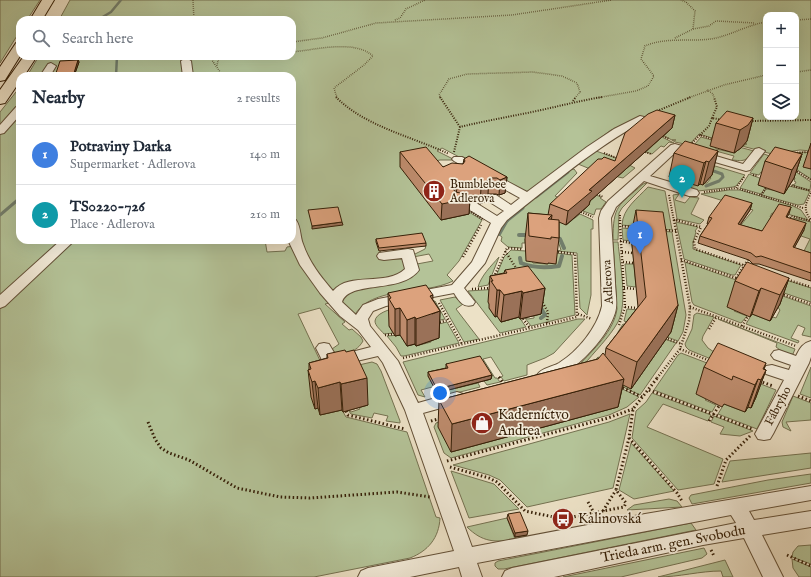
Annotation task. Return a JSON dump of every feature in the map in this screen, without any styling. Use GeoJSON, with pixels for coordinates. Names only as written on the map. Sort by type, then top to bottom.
{"type":"FeatureCollection","features":[{"type":"Feature","properties":{"kind":"highway"},"geometry":{"type":"LineString","coordinates":[[38,16],[48,0]]}},
{"type":"Feature","properties":{"kind":"highway"},"geometry":{"type":"LineString","coordinates":[[0,77],[16,52]]}},
{"type":"Feature","properties":{"kind":"highway"},"geometry":{"type":"LineString","coordinates":[[20,72],[28,60]]}},
{"type":"Feature","properties":{"kind":"highway"},"geometry":{"type":"LineString","coordinates":[[0,100],[16,77]]}},
{"type":"Feature","properties":{"kind":"street"},"geometry":{"type":"LineString","coordinates":[[186,61],[187,72]]}},
{"type":"Feature","properties":{"kind":"street"},"geometry":{"type":"LineString","coordinates":[[47,72],[51,66]]}},
{"type":"Feature","properties":{"kind":"street"},"geometry":{"type":"LineString","coordinates":[[0,130],[16,113]]}},
{"type":"Feature","properties":{"kind":"street"},"geometry":{"type":"LineString","coordinates":[[363,327],[361,319],[363,314],[375,304],[390,300],[464,293],[492,233],[508,208],[527,197],[591,149],[618,131],[640,119]]}},
{"type":"Feature","properties":{"kind":"street","name":"Adlerova"},"geometry":{"type":"LineString","coordinates":[[529,379],[557,371],[568,364],[577,356],[604,323],[609,306],[605,229],[607,211],[612,204],[675,148],[746,168],[759,151]]}},
{"type":"Feature","properties":{"kind":"street"},"geometry":{"type":"LineString","coordinates":[[451,168],[458,159],[490,180],[527,197]]}},
{"type":"Feature","properties":{"kind":"street"},"geometry":{"type":"LineString","coordinates":[[642,177],[693,193]]}},
{"type":"Feature","properties":{"kind":"street"},"geometry":{"type":"LineString","coordinates":[[492,198],[508,208]]}},
{"type":"Feature","properties":{"kind":"street"},"geometry":{"type":"LineString","coordinates":[[462,204],[469,204],[498,222]]}},
{"type":"Feature","properties":{"kind":"street"},"geometry":{"type":"LineString","coordinates":[[0,303],[65,244]]}},
{"type":"Feature","properties":{"kind":"street"},"geometry":{"type":"LineString","coordinates":[[296,244],[305,262],[348,318],[363,327],[385,346],[390,361],[413,410],[450,510],[472,577]]}},
{"type":"Feature","properties":{"kind":"street"},"geometry":{"type":"LineString","coordinates":[[335,303],[336,296],[348,287],[398,279],[410,274],[412,270],[408,253],[384,256]]}},
{"type":"Feature","properties":{"kind":"street"},"geometry":{"type":"LineString","coordinates":[[324,348],[331,362],[385,346]]}},
{"type":"Feature","properties":{"kind":"street"},"geometry":{"type":"LineString","coordinates":[[779,355],[806,353]]}},
{"type":"Feature","properties":{"kind":"street","name":"Fábryho"},"geometry":{"type":"LineString","coordinates":[[759,432],[790,384],[806,353]]}},
{"type":"Feature","properties":{"kind":"street","name":"Fábryho"},"geometry":{"type":"LineString","coordinates":[[772,370],[790,384]]}},
{"type":"Feature","properties":{"kind":"street"},"geometry":{"type":"LineString","coordinates":[[413,410],[467,396]]}},
{"type":"Feature","properties":{"kind":"street","name":"Trieda arm. gen. Svobodu"},"geometry":{"type":"LineString","coordinates":[[368,577],[465,557],[811,493]]}},
{"type":"Feature","properties":{"kind":"street"},"geometry":{"type":"LineString","coordinates":[[736,506],[773,577]]}},
{"type":"Feature","properties":{"kind":"street","name":"Trieda arm. gen. Svobodu"},"geometry":{"type":"LineString","coordinates":[[512,577],[703,537],[811,519]]}},
{"type":"Feature","properties":{"kind":"path"},"geometry":{"type":"LineString","coordinates":[[193,0],[194,16]]}},
{"type":"Feature","properties":{"kind":"path"},"geometry":{"type":"LineString","coordinates":[[392,21],[400,18],[406,9],[425,0]]}},
{"type":"Feature","properties":{"kind":"path"},"geometry":{"type":"LineString","coordinates":[[296,41],[322,38],[376,23],[512,15],[612,0]]}},
{"type":"Feature","properties":{"kind":"path"},"geometry":{"type":"LineString","coordinates":[[680,0],[686,2],[695,11],[693,29]]}},
{"type":"Feature","properties":{"kind":"path"},"geometry":{"type":"LineString","coordinates":[[799,20],[811,19]]}},
{"type":"Feature","properties":{"kind":"path"},"geometry":{"type":"LineString","coordinates":[[672,40],[693,29],[709,26],[716,21],[763,22]]}},
{"type":"Feature","properties":{"kind":"path"},"geometry":{"type":"LineString","coordinates":[[460,127],[495,118],[533,112],[572,102],[636,91],[648,86],[654,76],[641,59],[644,46],[650,43],[672,40],[715,38],[758,23]]}},
{"type":"Feature","properties":{"kind":"path"},"geometry":{"type":"LineString","coordinates":[[296,52],[351,47],[364,49],[370,52],[373,56],[369,62],[339,82],[334,88],[335,96],[342,103],[356,112],[458,159],[460,127],[439,95],[449,80],[467,74],[533,72],[562,76],[577,83],[580,92],[572,102]]}},
{"type":"Feature","properties":{"kind":"path"},"geometry":{"type":"LineString","coordinates":[[212,60],[220,72]]}},
{"type":"Feature","properties":{"kind":"path"},"geometry":{"type":"LineString","coordinates":[[217,67],[218,60]]}},
{"type":"Feature","properties":{"kind":"path"},"geometry":{"type":"LineString","coordinates":[[799,72],[811,70]]}},
{"type":"Feature","properties":{"kind":"path"},"geometry":{"type":"LineString","coordinates":[[640,119],[707,90],[749,78],[763,76]]}},
{"type":"Feature","properties":{"kind":"path"},"geometry":{"type":"LineString","coordinates":[[700,136],[709,126],[717,107],[713,94],[707,90]]}},
{"type":"Feature","properties":{"kind":"path"},"geometry":{"type":"LineString","coordinates":[[712,118],[725,120]]}},
{"type":"Feature","properties":{"kind":"path"},"geometry":{"type":"LineString","coordinates":[[749,121],[811,120]]}},
{"type":"Feature","properties":{"kind":"path"},"geometry":{"type":"LineString","coordinates":[[663,136],[668,138]]}},
{"type":"Feature","properties":{"kind":"path"},"geometry":{"type":"LineString","coordinates":[[591,149],[617,158],[622,162]]}},
{"type":"Feature","properties":{"kind":"path"},"geometry":{"type":"LineString","coordinates":[[645,152],[649,154]]}},
{"type":"Feature","properties":{"kind":"path"},"geometry":{"type":"LineString","coordinates":[[785,154],[811,152]]}},
{"type":"Feature","properties":{"kind":"path"},"geometry":{"type":"LineString","coordinates":[[792,168],[811,180]]}},
{"type":"Feature","properties":{"kind":"path"},"geometry":{"type":"LineString","coordinates":[[736,188],[745,176]]}},
{"type":"Feature","properties":{"kind":"path"},"geometry":{"type":"LineString","coordinates":[[603,511],[616,490],[633,410],[680,349],[689,321],[690,307],[667,185]]}},
{"type":"Feature","properties":{"kind":"path"},"geometry":{"type":"LineString","coordinates":[[789,185],[811,192],[803,208],[804,212],[811,221]]}},
{"type":"Feature","properties":{"kind":"path"},"geometry":{"type":"LineString","coordinates":[[706,191],[736,188],[803,208]]}},
{"type":"Feature","properties":{"kind":"path"},"geometry":{"type":"LineString","coordinates":[[761,195],[766,188]]}},
{"type":"Feature","properties":{"kind":"path"},"geometry":{"type":"LineString","coordinates":[[462,204],[484,220],[463,257]]}},
{"type":"Feature","properties":{"kind":"path"},"geometry":{"type":"LineString","coordinates":[[581,212],[592,216]]}},
{"type":"Feature","properties":{"kind":"path"},"geometry":{"type":"LineString","coordinates":[[788,221],[791,216],[811,221]]}},
{"type":"Feature","properties":{"kind":"path"},"geometry":{"type":"LineString","coordinates":[[674,220],[701,227],[694,242],[695,249],[745,266]]}},
{"type":"Feature","properties":{"kind":"path"},"geometry":{"type":"LineString","coordinates":[[621,242],[632,243]]}},
{"type":"Feature","properties":{"kind":"path"},"geometry":{"type":"LineString","coordinates":[[488,289],[507,248],[522,249]]}},
{"type":"Feature","properties":{"kind":"path"},"geometry":{"type":"LineString","coordinates":[[505,251],[522,276]]}},
{"type":"Feature","properties":{"kind":"path"},"geometry":{"type":"LineString","coordinates":[[399,359],[577,316],[575,254],[558,252]]}},
{"type":"Feature","properties":{"kind":"path"},"geometry":{"type":"LineString","coordinates":[[622,252],[633,253]]}},
{"type":"Feature","properties":{"kind":"path"},"geometry":{"type":"LineString","coordinates":[[736,278],[749,258]]}},
{"type":"Feature","properties":{"kind":"path"},"geometry":{"type":"LineString","coordinates":[[681,260],[742,281]]}},
{"type":"Feature","properties":{"kind":"path"},"geometry":{"type":"LineString","coordinates":[[623,262],[634,263]]}},
{"type":"Feature","properties":{"kind":"path"},"geometry":{"type":"LineString","coordinates":[[783,278],[811,287]]}},
{"type":"Feature","properties":{"kind":"path"},"geometry":{"type":"LineString","coordinates":[[478,289],[495,288]]}},
{"type":"Feature","properties":{"kind":"path"},"geometry":{"type":"LineString","coordinates":[[624,288],[636,289]]}},
{"type":"Feature","properties":{"kind":"path"},"geometry":{"type":"LineString","coordinates":[[776,292],[811,304]]}},
{"type":"Feature","properties":{"kind":"path"},"geometry":{"type":"LineString","coordinates":[[462,344],[437,299],[464,293]]}},
{"type":"Feature","properties":{"kind":"path"},"geometry":{"type":"LineString","coordinates":[[540,299],[548,312],[547,324]]}},
{"type":"Feature","properties":{"kind":"path"},"geometry":{"type":"LineString","coordinates":[[625,306],[638,308]]}},
{"type":"Feature","properties":{"kind":"path"},"geometry":{"type":"LineString","coordinates":[[690,307],[742,326],[806,353]]}},
{"type":"Feature","properties":{"kind":"path"},"geometry":{"type":"LineString","coordinates":[[709,329],[716,316]]}},
{"type":"Feature","properties":{"kind":"path"},"geometry":{"type":"LineString","coordinates":[[742,326],[748,316]]}},
{"type":"Feature","properties":{"kind":"path"},"geometry":{"type":"LineString","coordinates":[[523,319],[530,328]]}},
{"type":"Feature","properties":{"kind":"path"},"geometry":{"type":"LineString","coordinates":[[430,324],[448,320]]}},
{"type":"Feature","properties":{"kind":"path"},"geometry":{"type":"LineString","coordinates":[[535,327],[538,331]]}},
{"type":"Feature","properties":{"kind":"path"},"geometry":{"type":"LineString","coordinates":[[385,346],[383,335],[394,334]]}},
{"type":"Feature","properties":{"kind":"path"},"geometry":{"type":"LineString","coordinates":[[661,336],[682,344]]}},
{"type":"Feature","properties":{"kind":"path"},"geometry":{"type":"LineString","coordinates":[[680,349],[715,363]]}},
{"type":"Feature","properties":{"kind":"path"},"geometry":{"type":"LineString","coordinates":[[499,377],[505,386]]}},
{"type":"Feature","properties":{"kind":"path"},"geometry":{"type":"LineString","coordinates":[[758,380],[790,384],[811,401]]}},
{"type":"Feature","properties":{"kind":"path"},"geometry":{"type":"LineString","coordinates":[[617,385],[642,397]]}},
{"type":"Feature","properties":{"kind":"path"},"geometry":{"type":"LineString","coordinates":[[649,390],[742,426]]}},
{"type":"Feature","properties":{"kind":"path"},"geometry":{"type":"LineString","coordinates":[[709,421],[719,406]]}},
{"type":"Feature","properties":{"kind":"path"},"geometry":{"type":"LineString","coordinates":[[346,411],[348,416],[408,429],[405,422]]}},
{"type":"Feature","properties":{"kind":"path"},"geometry":{"type":"LineString","coordinates":[[148,422],[155,439],[161,448],[169,453],[189,460],[238,488],[280,497],[310,498],[397,492],[432,498]]}},
{"type":"Feature","properties":{"kind":"path"},"geometry":{"type":"LineString","coordinates":[[717,486],[726,460],[759,432]]}},
{"type":"Feature","properties":{"kind":"path"},"geometry":{"type":"LineString","coordinates":[[628,438],[678,493],[685,505]]}},
{"type":"Feature","properties":{"kind":"path"},"geometry":{"type":"LineString","coordinates":[[446,466],[489,478],[497,482],[525,511],[563,519],[624,507],[626,503],[616,490]]}},
{"type":"Feature","properties":{"kind":"path"},"geometry":{"type":"LineString","coordinates":[[588,502],[594,513]]}},
{"type":"Feature","properties":{"kind":"path"},"geometry":{"type":"LineString","coordinates":[[710,549],[714,556]]}},
{"type":"Feature","properties":{"kind":"path"},"geometry":{"type":"LineString","coordinates":[[787,555],[811,566]]}},
{"type":"Feature","properties":{"kind":"green space"},"geometry":{"type":"Polygon","coordinates":[[[0,0],[40,0],[30,16],[16,16],[16,37],[0,63],[0,0]]]}},
{"type":"Feature","properties":{"kind":"green space"},"geometry":{"type":"Polygon","coordinates":[[[70,0],[811,0],[811,151],[800,150],[772,154],[742,146],[747,144],[745,143],[746,141],[715,135],[712,138],[699,134],[689,145],[675,142],[664,136],[672,128],[649,115],[640,119],[637,118],[611,130],[526,192],[442,148],[437,151],[455,160],[440,160],[426,163],[464,209],[482,220],[459,261],[447,275],[453,281],[441,286],[385,295],[362,306],[354,316],[341,302],[341,293],[398,280],[417,264],[433,261],[429,254],[413,257],[413,255],[425,249],[426,246],[377,242],[383,259],[407,259],[408,271],[333,295],[320,277],[298,239],[296,229],[296,72],[29,72],[37,60],[296,60],[296,16],[61,16],[70,0]]]}},
{"type":"Feature","properties":{"kind":"green space"},"geometry":{"type":"Polygon","coordinates":[[[16,92],[16,244],[266,244],[267,252],[285,251],[287,247],[294,246],[330,303],[325,304],[345,322],[342,324],[349,330],[352,329],[361,337],[363,341],[351,352],[335,353],[332,349],[339,344],[320,308],[298,314],[324,369],[318,408],[342,410],[346,417],[407,432],[436,517],[440,518],[435,538],[427,548],[410,558],[314,577],[0,577],[0,112],[16,92]]]}},
{"type":"Feature","properties":{"kind":"green space"},"geometry":{"type":"Polygon","coordinates":[[[662,137],[674,143],[669,142],[664,147],[661,146],[652,154],[646,152],[662,137]]]}},
{"type":"Feature","properties":{"kind":"green space"},"geometry":{"type":"Polygon","coordinates":[[[701,137],[715,141],[716,149],[735,153],[739,147],[754,151],[744,160],[732,160],[734,156],[694,145],[701,137]]]}},
{"type":"Feature","properties":{"kind":"green space"},"geometry":{"type":"Polygon","coordinates":[[[596,151],[616,158],[635,168],[623,178],[600,173],[578,164],[596,151]]]}},
{"type":"Feature","properties":{"kind":"green space"},"geometry":{"type":"Polygon","coordinates":[[[803,152],[811,153],[811,179],[776,156],[803,152]]]}},
{"type":"Feature","properties":{"kind":"green space"},"geometry":{"type":"Polygon","coordinates":[[[764,154],[775,158],[811,182],[810,190],[792,185],[796,182],[794,181],[795,178],[766,170],[764,173],[761,172],[759,175],[750,173],[764,154]]]}},
{"type":"Feature","properties":{"kind":"green space"},"geometry":{"type":"Polygon","coordinates":[[[682,156],[745,175],[736,186],[733,187],[698,191],[683,187],[689,181],[703,185],[711,178],[682,156]]]}},
{"type":"Feature","properties":{"kind":"green space"},"geometry":{"type":"Polygon","coordinates":[[[574,169],[577,173],[555,196],[562,199],[566,225],[580,214],[593,220],[593,229],[591,229],[591,295],[587,315],[580,308],[577,253],[558,251],[561,250],[558,241],[525,239],[525,243],[522,243],[522,248],[508,247],[501,241],[502,237],[498,234],[508,219],[569,170],[574,169]]]}},
{"type":"Feature","properties":{"kind":"green space"},"geometry":{"type":"Polygon","coordinates":[[[749,174],[762,179],[765,188],[761,194],[740,188],[749,174]]]}},
{"type":"Feature","properties":{"kind":"green space"},"geometry":{"type":"Polygon","coordinates":[[[647,183],[622,208],[619,213],[618,240],[613,240],[614,220],[619,207],[643,184],[647,183]]]}},
{"type":"Feature","properties":{"kind":"green space"},"geometry":{"type":"Polygon","coordinates":[[[789,186],[810,191],[804,204],[798,205],[762,195],[766,189],[785,192],[789,186]]]}},
{"type":"Feature","properties":{"kind":"green space"},"geometry":{"type":"Polygon","coordinates":[[[648,187],[665,191],[672,230],[622,225],[628,209],[648,187]]]}},
{"type":"Feature","properties":{"kind":"green space"},"geometry":{"type":"Polygon","coordinates":[[[740,190],[793,206],[801,210],[808,220],[777,211],[775,214],[772,213],[770,217],[777,219],[773,243],[737,230],[753,210],[701,194],[740,190]]]}},
{"type":"Feature","properties":{"kind":"green space"},"geometry":{"type":"Polygon","coordinates":[[[679,194],[675,200],[685,203],[690,197],[699,198],[691,214],[704,220],[700,224],[677,219],[673,195],[679,194]]]}},
{"type":"Feature","properties":{"kind":"green space"},"geometry":{"type":"Polygon","coordinates":[[[596,195],[601,197],[600,198],[606,202],[601,209],[596,209],[594,215],[583,211],[589,205],[586,204],[596,195]]]}},
{"type":"Feature","properties":{"kind":"green space"},"geometry":{"type":"Polygon","coordinates":[[[793,218],[811,222],[811,261],[802,255],[810,239],[801,236],[791,223],[793,218]]]}},
{"type":"Feature","properties":{"kind":"green space"},"geometry":{"type":"Polygon","coordinates":[[[676,222],[698,227],[695,231],[693,249],[741,265],[735,275],[684,259],[676,222]]]}},
{"type":"Feature","properties":{"kind":"green space"},"geometry":{"type":"Polygon","coordinates":[[[622,228],[672,232],[686,315],[683,332],[678,341],[624,321],[627,309],[639,310],[631,235],[631,241],[623,240],[622,228]]]}},
{"type":"Feature","properties":{"kind":"green space"},"geometry":{"type":"Polygon","coordinates":[[[613,242],[618,242],[622,272],[623,294],[621,314],[618,322],[606,339],[583,366],[578,366],[602,340],[612,325],[615,317],[617,309],[613,242]]]}},
{"type":"Feature","properties":{"kind":"green space"},"geometry":{"type":"Polygon","coordinates":[[[511,250],[526,251],[533,263],[556,263],[556,253],[572,255],[575,315],[531,326],[525,318],[534,318],[534,316],[492,286],[504,257],[511,250]]]}},
{"type":"Feature","properties":{"kind":"green space"},"geometry":{"type":"Polygon","coordinates":[[[499,257],[488,285],[478,287],[484,275],[499,257]]]}},
{"type":"Feature","properties":{"kind":"green space"},"geometry":{"type":"Polygon","coordinates":[[[685,262],[759,288],[734,311],[747,316],[741,323],[694,305],[692,302],[685,262]]]}},
{"type":"Feature","properties":{"kind":"green space"},"geometry":{"type":"Polygon","coordinates":[[[625,264],[634,264],[636,287],[627,286],[625,264]]]}},
{"type":"Feature","properties":{"kind":"green space"},"geometry":{"type":"Polygon","coordinates":[[[746,267],[811,288],[811,302],[742,279],[746,267]]]}},
{"type":"Feature","properties":{"kind":"green space"},"geometry":{"type":"Polygon","coordinates":[[[499,289],[504,299],[489,308],[495,317],[497,316],[501,322],[519,317],[526,327],[500,333],[468,291],[499,289]]]}},
{"type":"Feature","properties":{"kind":"green space"},"geometry":{"type":"Polygon","coordinates":[[[763,289],[811,306],[811,337],[802,335],[805,328],[798,325],[791,338],[799,341],[798,343],[746,324],[752,314],[770,321],[773,317],[776,318],[780,310],[763,289]]]}},
{"type":"Feature","properties":{"kind":"green space"},"geometry":{"type":"Polygon","coordinates":[[[455,297],[463,304],[456,309],[479,339],[464,342],[440,300],[455,297]]]}},
{"type":"Feature","properties":{"kind":"green space"},"geometry":{"type":"Polygon","coordinates":[[[435,301],[445,319],[432,322],[392,325],[389,326],[393,333],[384,334],[375,323],[377,316],[391,309],[435,301]]]}},
{"type":"Feature","properties":{"kind":"green space"},"geometry":{"type":"Polygon","coordinates":[[[697,313],[714,317],[702,340],[708,348],[714,352],[716,361],[689,350],[686,347],[685,344],[692,329],[694,315],[697,313]]]}},
{"type":"Feature","properties":{"kind":"green space"},"geometry":{"type":"Polygon","coordinates":[[[578,319],[585,319],[554,353],[527,365],[527,375],[504,381],[501,377],[503,376],[491,357],[483,359],[495,378],[497,378],[500,382],[487,385],[484,381],[491,379],[446,369],[457,388],[478,383],[480,387],[448,395],[428,376],[437,393],[432,387],[421,390],[425,397],[418,395],[403,362],[578,319]]]}},
{"type":"Feature","properties":{"kind":"green space"},"geometry":{"type":"Polygon","coordinates":[[[718,319],[795,349],[793,354],[786,354],[776,347],[777,343],[718,319]]]}},
{"type":"Feature","properties":{"kind":"green space"},"geometry":{"type":"Polygon","coordinates":[[[447,322],[459,343],[401,356],[387,336],[400,335],[407,346],[415,344],[416,346],[431,342],[431,326],[447,322]]]}},
{"type":"Feature","properties":{"kind":"green space"},"geometry":{"type":"Polygon","coordinates":[[[623,324],[676,343],[640,395],[587,370],[598,357],[610,363],[630,337],[618,332],[623,324]]]}},
{"type":"Feature","properties":{"kind":"green space"},"geometry":{"type":"Polygon","coordinates":[[[681,353],[733,373],[705,400],[716,405],[712,412],[654,390],[678,355],[681,353]]]}},
{"type":"Feature","properties":{"kind":"green space"},"geometry":{"type":"Polygon","coordinates":[[[372,362],[377,364],[381,371],[400,423],[386,421],[388,416],[374,413],[372,418],[351,414],[348,410],[351,412],[360,409],[332,371],[372,362]]]}},
{"type":"Feature","properties":{"kind":"green space"},"geometry":{"type":"Polygon","coordinates":[[[811,367],[811,398],[800,394],[811,367]]]}},
{"type":"Feature","properties":{"kind":"green space"},"geometry":{"type":"Polygon","coordinates":[[[585,371],[639,397],[627,407],[609,415],[451,458],[444,453],[434,427],[436,423],[585,371]]]}},
{"type":"Feature","properties":{"kind":"green space"},"geometry":{"type":"Polygon","coordinates":[[[738,375],[776,390],[757,429],[718,414],[724,404],[745,412],[748,407],[751,408],[756,397],[738,375]]]}},
{"type":"Feature","properties":{"kind":"green space"},"geometry":{"type":"Polygon","coordinates":[[[652,393],[711,415],[708,421],[663,404],[647,427],[723,459],[714,484],[678,490],[632,438],[636,411],[646,402],[652,393]]]}},
{"type":"Feature","properties":{"kind":"green space"},"geometry":{"type":"Polygon","coordinates":[[[793,396],[811,403],[811,420],[786,422],[791,431],[783,427],[782,422],[793,396]]]}},
{"type":"Feature","properties":{"kind":"green space"},"geometry":{"type":"Polygon","coordinates":[[[630,414],[613,488],[527,507],[500,480],[489,475],[453,465],[609,422],[630,414]]]}},
{"type":"Feature","properties":{"kind":"green space"},"geometry":{"type":"Polygon","coordinates":[[[714,416],[753,431],[740,436],[720,434],[724,427],[711,422],[714,416]]]}},
{"type":"Feature","properties":{"kind":"green space"},"geometry":{"type":"Polygon","coordinates":[[[631,443],[674,491],[634,499],[619,490],[631,443]]]}},
{"type":"Feature","properties":{"kind":"green space"},"geometry":{"type":"Polygon","coordinates":[[[811,453],[811,468],[722,482],[730,461],[811,453]]]}},
{"type":"Feature","properties":{"kind":"green space"},"geometry":{"type":"Polygon","coordinates":[[[451,471],[494,484],[519,509],[469,518],[451,471]]]}},
{"type":"Feature","properties":{"kind":"green space"},"geometry":{"type":"Polygon","coordinates":[[[811,474],[811,483],[692,504],[689,498],[691,495],[768,480],[811,474]]]}},
{"type":"Feature","properties":{"kind":"green space"},"geometry":{"type":"Polygon","coordinates":[[[669,499],[677,501],[682,507],[627,510],[634,505],[669,499]]]}},
{"type":"Feature","properties":{"kind":"green space"},"geometry":{"type":"Polygon","coordinates":[[[507,518],[515,539],[501,541],[489,540],[478,536],[467,527],[507,518]]]}},
{"type":"Feature","properties":{"kind":"green space"},"geometry":{"type":"Polygon","coordinates":[[[691,523],[696,530],[504,569],[498,569],[495,566],[495,563],[498,561],[691,523]]]}},
{"type":"Feature","properties":{"kind":"green space"},"geometry":{"type":"Polygon","coordinates":[[[811,545],[811,564],[792,557],[793,552],[798,546],[811,545]]]}},
{"type":"Feature","properties":{"kind":"green space"},"geometry":{"type":"Polygon","coordinates":[[[704,548],[707,554],[702,558],[621,577],[563,577],[704,548]]]}},
{"type":"Feature","properties":{"kind":"green space"},"geometry":{"type":"Polygon","coordinates":[[[792,559],[811,567],[811,577],[799,577],[793,568],[792,559]]]}},
{"type":"Feature","properties":{"kind":"green space"},"geometry":{"type":"Polygon","coordinates":[[[725,560],[733,577],[723,577],[721,571],[658,577],[725,560]]]}},
{"type":"Feature","properties":{"kind":"building"},"geometry":{"type":"Polygon","coordinates":[[[78,60],[74,72],[56,72],[60,61],[78,60]]]}},
{"type":"Feature","properties":{"kind":"building"},"geometry":{"type":"Polygon","coordinates":[[[657,110],[675,115],[589,190],[592,191],[568,211],[550,204],[598,159],[602,159],[604,157],[615,161],[625,133],[648,114],[657,110]]]}},
{"type":"Feature","properties":{"kind":"building"},"geometry":{"type":"Polygon","coordinates":[[[727,111],[753,118],[748,125],[740,130],[716,123],[727,111]]]}},
{"type":"Feature","properties":{"kind":"building"},"geometry":{"type":"Polygon","coordinates":[[[685,141],[718,151],[709,162],[706,161],[704,163],[674,153],[685,141]]]}},
{"type":"Feature","properties":{"kind":"building"},"geometry":{"type":"Polygon","coordinates":[[[426,147],[443,167],[452,163],[463,164],[465,161],[464,159],[469,156],[507,177],[500,180],[497,178],[489,178],[486,182],[487,185],[481,188],[474,184],[457,184],[453,188],[455,192],[466,194],[470,198],[442,204],[400,152],[426,147]]]}},
{"type":"Feature","properties":{"kind":"building"},"geometry":{"type":"Polygon","coordinates":[[[775,147],[802,154],[792,170],[765,161],[775,147]]]}},
{"type":"Feature","properties":{"kind":"building"},"geometry":{"type":"Polygon","coordinates":[[[725,195],[752,203],[738,224],[762,231],[779,204],[791,207],[786,217],[806,223],[793,247],[811,253],[811,273],[761,256],[756,257],[751,253],[700,236],[712,218],[709,217],[725,195]]]}},
{"type":"Feature","properties":{"kind":"building"},"geometry":{"type":"Polygon","coordinates":[[[338,207],[342,222],[312,226],[308,210],[338,207]]]}},
{"type":"Feature","properties":{"kind":"building"},"geometry":{"type":"Polygon","coordinates":[[[636,210],[663,212],[678,305],[637,362],[606,348],[646,297],[636,210]]]}},
{"type":"Feature","properties":{"kind":"building"},"geometry":{"type":"Polygon","coordinates":[[[528,213],[552,215],[548,219],[559,220],[559,238],[551,237],[551,239],[529,236],[528,213]]]}},
{"type":"Feature","properties":{"kind":"building"},"geometry":{"type":"Polygon","coordinates":[[[422,233],[426,243],[379,248],[376,239],[422,233]]]}},
{"type":"Feature","properties":{"kind":"building"},"geometry":{"type":"Polygon","coordinates":[[[747,262],[789,278],[780,295],[761,288],[759,291],[735,281],[747,262]]]}},
{"type":"Feature","properties":{"kind":"building"},"geometry":{"type":"Polygon","coordinates":[[[528,266],[545,288],[523,293],[522,291],[504,295],[500,290],[497,290],[491,281],[493,281],[490,276],[507,273],[505,270],[528,266]]]}},
{"type":"Feature","properties":{"kind":"building"},"geometry":{"type":"Polygon","coordinates":[[[426,285],[433,295],[430,296],[440,311],[416,319],[415,317],[407,320],[400,308],[395,309],[389,299],[391,298],[388,293],[426,285]]]}},
{"type":"Feature","properties":{"kind":"building"},"geometry":{"type":"Polygon","coordinates":[[[718,343],[766,363],[763,369],[766,370],[761,380],[758,379],[755,385],[733,376],[732,380],[704,367],[718,343]]]}},
{"type":"Feature","properties":{"kind":"building"},"geometry":{"type":"Polygon","coordinates":[[[345,350],[346,352],[354,350],[367,378],[341,384],[340,382],[318,388],[315,381],[312,382],[308,370],[311,369],[309,363],[328,358],[327,354],[345,350]]]}},
{"type":"Feature","properties":{"kind":"building"},"geometry":{"type":"Polygon","coordinates":[[[603,353],[624,379],[452,424],[439,400],[598,359],[603,353]]]}},
{"type":"Feature","properties":{"kind":"building"},"geometry":{"type":"Polygon","coordinates":[[[480,356],[492,375],[437,389],[428,372],[448,368],[446,364],[480,356]]]}},
{"type":"Feature","properties":{"kind":"building"},"geometry":{"type":"Polygon","coordinates":[[[520,512],[528,531],[515,533],[508,514],[520,512]]]}},
{"type":"Feature","properties":{"kind":"waterway"},"geometry":{"type":"LineString","coordinates":[[104,16],[111,12],[121,0]]}},
{"type":"Feature","properties":{"kind":"waterway"},"geometry":{"type":"LineString","coordinates":[[116,72],[117,60]]}},
{"type":"Feature","properties":{"kind":"waterway"},"geometry":{"type":"LineString","coordinates":[[706,186],[719,181],[723,177],[722,174],[708,169]]}},
{"type":"Feature","properties":{"kind":"waterway"},"geometry":{"type":"LineString","coordinates":[[536,197],[568,172]]}},
{"type":"Feature","properties":{"kind":"waterway"},"geometry":{"type":"LineString","coordinates":[[0,215],[16,201]]}},
{"type":"Feature","properties":{"kind":"waterway"},"geometry":{"type":"LineString","coordinates":[[507,221],[523,208]]}},
{"type":"Feature","properties":{"kind":"waterway"},"geometry":{"type":"LineString","coordinates":[[499,234],[507,220]]}},
{"type":"Feature","properties":{"kind":"waterway"},"geometry":{"type":"LineString","coordinates":[[519,235],[529,235]]}},
{"type":"Feature","properties":{"kind":"waterway"},"geometry":{"type":"LineString","coordinates":[[554,237],[560,239],[564,248]]}},
{"type":"Feature","properties":{"kind":"waterway"},"geometry":{"type":"LineString","coordinates":[[520,258],[521,263],[526,265],[535,267],[549,267],[559,266],[562,256]]}},
{"type":"Feature","properties":{"kind":"waterway"},"geometry":{"type":"LineString","coordinates":[[539,305],[545,315],[541,318]]}},
{"type":"Feature","properties":{"kind":"place","name":"Bumblebee Adlerova"},"geometry":{"type":"Point","coordinates":[434,191]}},
{"type":"Feature","properties":{"kind":"place","name":"TS0220-726"},"geometry":{"type":"Point","coordinates":[682,198]}},
{"type":"Feature","properties":{"kind":"place","name":"Potraviny Darka"},"geometry":{"type":"Point","coordinates":[640,254]}},
{"type":"Feature","properties":{"kind":"place","name":"Kaderníctvo Andrea"},"geometry":{"type":"Point","coordinates":[482,423]}},
{"type":"Feature","properties":{"kind":"place","name":"Kalinovská"},"geometry":{"type":"Point","coordinates":[563,519]}}]}
